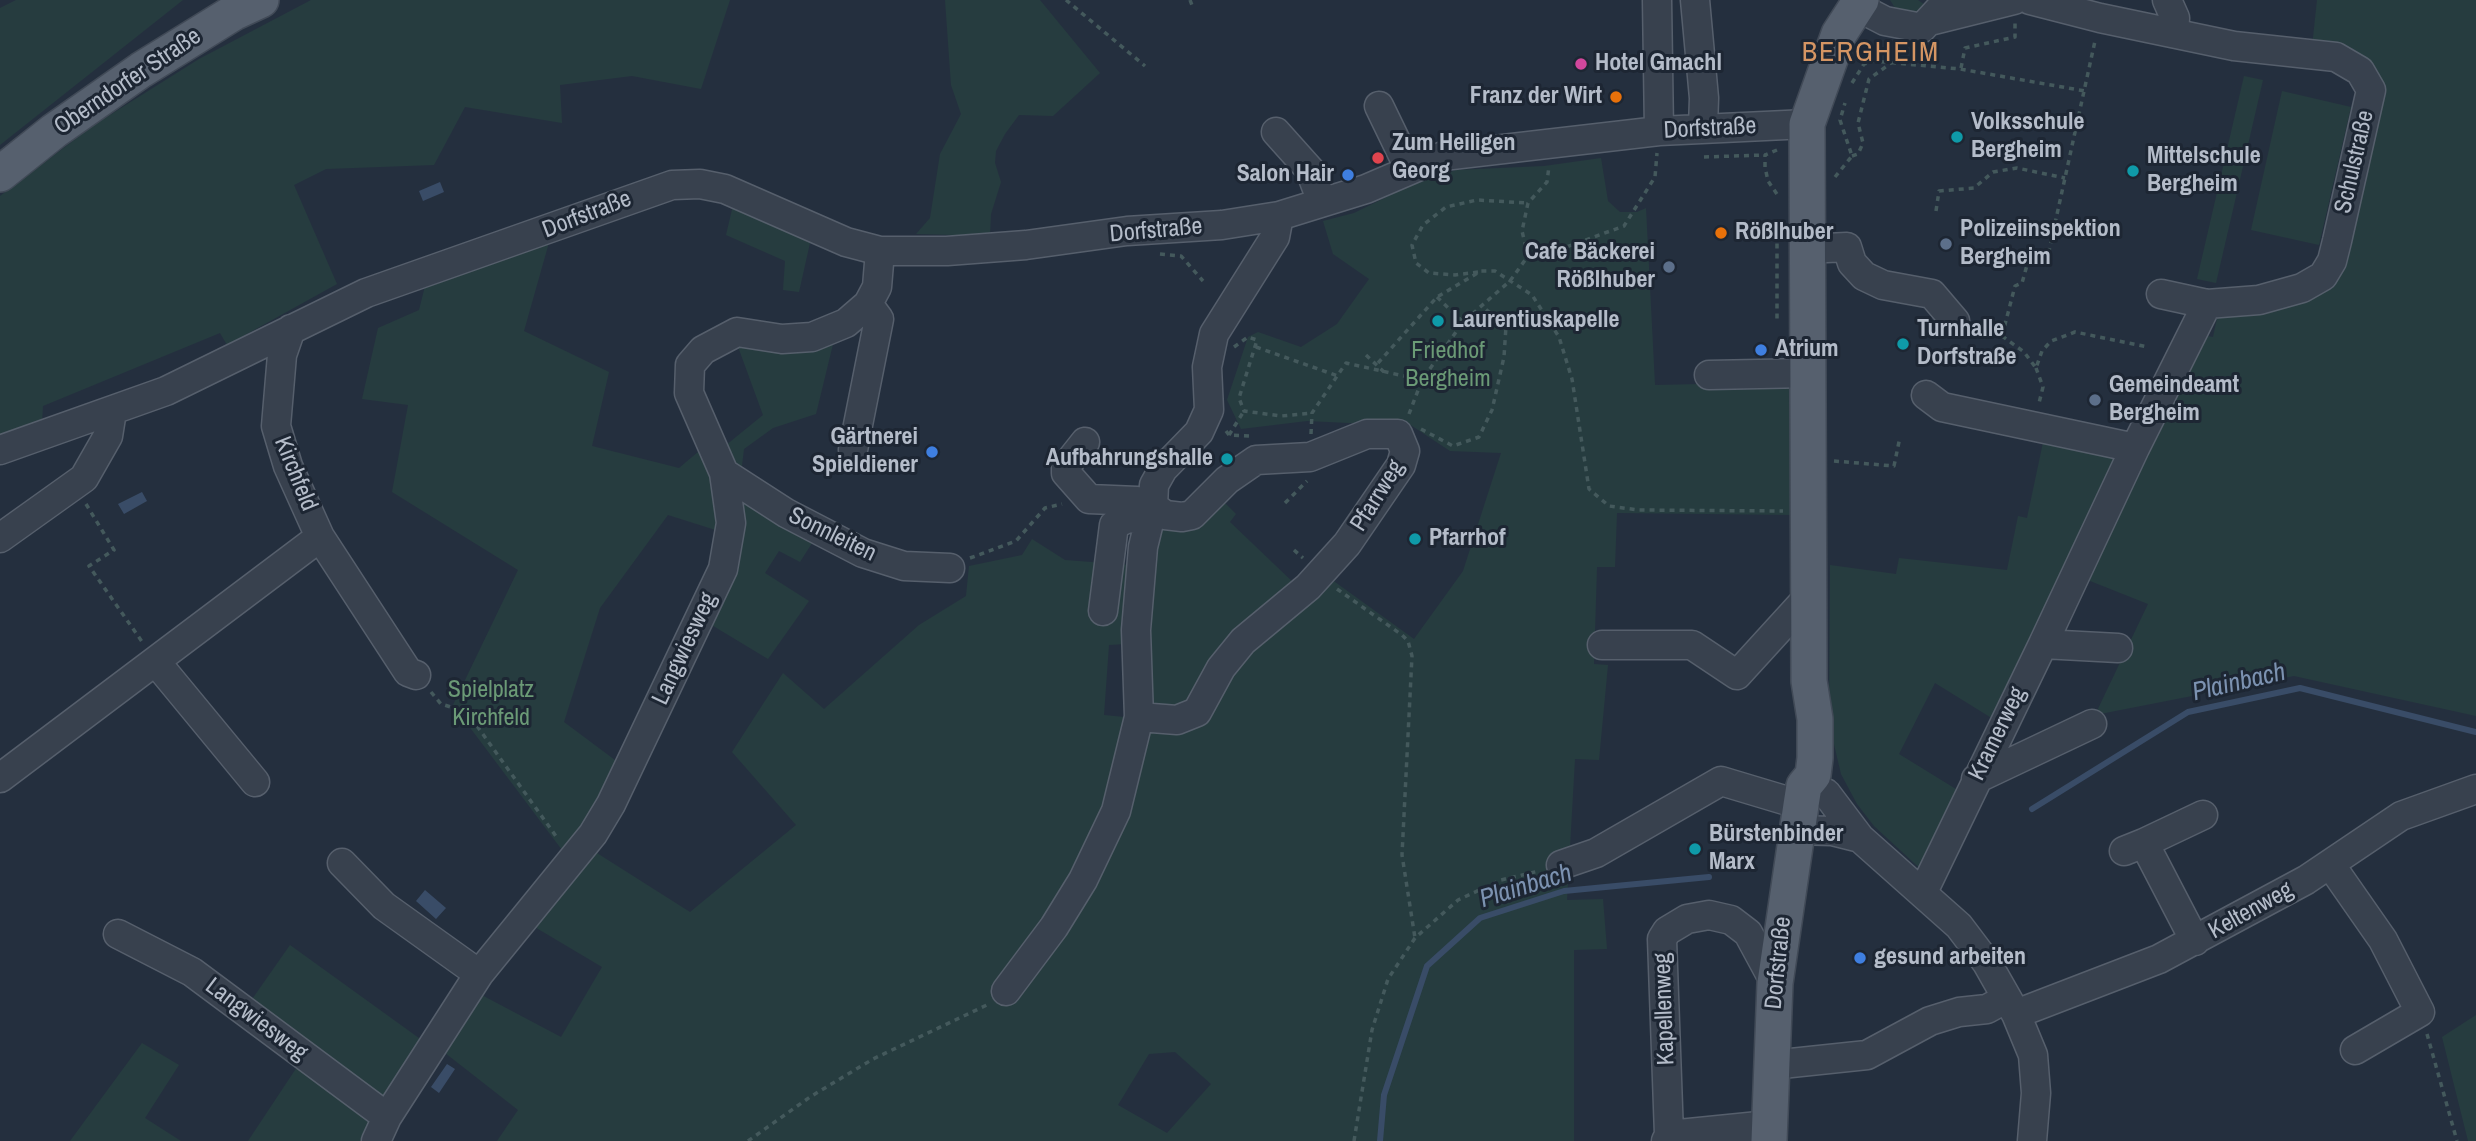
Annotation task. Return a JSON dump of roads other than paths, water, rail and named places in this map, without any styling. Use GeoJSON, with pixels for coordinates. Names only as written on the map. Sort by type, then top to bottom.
{"type":"FeatureCollection","features":[{"type":"Feature","properties":{"kind":"main road","name":"Oberndorfer Straße"},"geometry":{"type":"LineString","coordinates":[[0,174],[54,131],[141,70],[233,13],[261,0]]}},
{"type":"Feature","properties":{"kind":"main road"},"geometry":{"type":"LineString","coordinates":[[1808,124],[1839,34],[1859,3]]}},
{"type":"Feature","properties":{"kind":"main road","name":"Dorfstraße"},"geometry":{"type":"LineString","coordinates":[[1769,1133],[1775,983],[1800,807],[1795,776],[1800,718],[1809,681],[1809,373],[1795,239],[1808,124]]}},
{"type":"Feature","properties":{"kind":"street"},"geometry":{"type":"LineString","coordinates":[[1657,0],[1659,131]]}},
{"type":"Feature","properties":{"kind":"street"},"geometry":{"type":"LineString","coordinates":[[1695,0],[1704,98],[1703,127]]}},
{"type":"Feature","properties":{"kind":"street"},"geometry":{"type":"LineString","coordinates":[[2167,0],[2175,18],[2174,33]]}},
{"type":"Feature","properties":{"kind":"street","name":"Schulstraße"},"geometry":{"type":"LineString","coordinates":[[1859,3],[1885,22],[1922,28],[1939,10],[2020,4],[2279,53],[2336,57],[2360,71],[2371,90],[2332,261],[2323,276],[2302,288],[2259,300],[2207,304],[2161,294]]}},
{"type":"Feature","properties":{"kind":"street"},"geometry":{"type":"LineString","coordinates":[[1379,106],[1410,170]]}},
{"type":"Feature","properties":{"kind":"street","name":"Dorfstraße"},"geometry":{"type":"LineString","coordinates":[[0,450],[166,391],[366,293],[640,194],[673,186],[700,184],[725,189],[846,242],[880,251],[947,251],[1026,245],[1127,231],[1222,225],[1279,216],[1443,156],[1703,127],[1808,124]]}},
{"type":"Feature","properties":{"kind":"street"},"geometry":{"type":"LineString","coordinates":[[1276,132],[1310,170],[1322,202]]}},
{"type":"Feature","properties":{"kind":"street"},"geometry":{"type":"LineString","coordinates":[[1006,991],[1031,962],[1083,880],[1116,811],[1130,765],[1139,717],[1136,630],[1143,547],[1154,485],[1163,469],[1199,432],[1209,410],[1207,368],[1214,334],[1275,237],[1279,216]]}},
{"type":"Feature","properties":{"kind":"street"},"geometry":{"type":"LineString","coordinates":[[1795,239],[1847,247],[1852,262],[1864,276],[1883,285],[1932,294],[1955,321]]}},
{"type":"Feature","properties":{"kind":"street"},"geometry":{"type":"LineString","coordinates":[[853,450],[879,319],[868,304],[877,287],[880,251]]}},
{"type":"Feature","properties":{"kind":"street","name":"Langwiesweg"},"geometry":{"type":"LineString","coordinates":[[118,934],[192,972],[382,1129],[479,974],[593,834],[611,804],[723,569],[731,523],[724,473],[689,393],[690,365],[704,350],[737,332],[782,339],[812,337],[846,323],[868,304]]}},
{"type":"Feature","properties":{"kind":"street","name":"Kramerweg"},"geometry":{"type":"LineString","coordinates":[[1923,892],[2135,448],[2207,304]]}},
{"type":"Feature","properties":{"kind":"street","name":"Kirchfeld"},"geometry":{"type":"LineString","coordinates":[[291,328],[282,355],[276,426],[288,466],[320,537],[408,672],[416,675]]}},
{"type":"Feature","properties":{"kind":"street"},"geometry":{"type":"LineString","coordinates":[[1709,375],[1809,373]]}},
{"type":"Feature","properties":{"kind":"street"},"geometry":{"type":"LineString","coordinates":[[1926,395],[1942,407],[2135,448]]}},
{"type":"Feature","properties":{"kind":"street"},"geometry":{"type":"LineString","coordinates":[[0,538],[84,478],[101,453],[108,436],[112,411]]}},
{"type":"Feature","properties":{"kind":"street","name":"Pfarrweg"},"geometry":{"type":"LineString","coordinates":[[1085,442],[1066,466],[1066,473],[1088,499],[1137,501],[1151,513],[1192,515],[1227,480],[1256,460],[1310,457],[1367,434],[1408,430],[1401,465],[1379,500],[1321,576],[1243,641],[1221,668],[1197,712],[1177,720],[1139,717]]}},
{"type":"Feature","properties":{"kind":"street","name":"Sonnleiten"},"geometry":{"type":"LineString","coordinates":[[724,473],[786,513],[863,553],[904,566],[950,568]]}},
{"type":"Feature","properties":{"kind":"street"},"geometry":{"type":"LineString","coordinates":[[1102,611],[1114,525],[1128,518],[1151,513]]}},
{"type":"Feature","properties":{"kind":"street","name":"Kirchfeld"},"geometry":{"type":"LineString","coordinates":[[0,778],[320,537]]}},
{"type":"Feature","properties":{"kind":"street"},"geometry":{"type":"LineString","coordinates":[[1602,645],[1692,645],[1737,675],[1810,595]]}},
{"type":"Feature","properties":{"kind":"street"},"geometry":{"type":"LineString","coordinates":[[2043,645],[2118,648]]}},
{"type":"Feature","properties":{"kind":"street"},"geometry":{"type":"LineString","coordinates":[[156,662],[255,782]]}},
{"type":"Feature","properties":{"kind":"street"},"geometry":{"type":"LineString","coordinates":[[1976,779],[2091,724]]}},
{"type":"Feature","properties":{"kind":"street"},"geometry":{"type":"LineString","coordinates":[[1561,865],[1596,853],[1721,781],[1800,807],[1832,831],[1860,838]]}},
{"type":"Feature","properties":{"kind":"street","name":"Keltenweg"},"geometry":{"type":"LineString","coordinates":[[1772,1065],[1867,1055],[1930,1021],[1958,1012],[2012,1006],[2160,959],[2330,864],[2401,816],[2476,789]]}},
{"type":"Feature","properties":{"kind":"street"},"geometry":{"type":"LineString","coordinates":[[1800,807],[1826,793],[1860,838],[1959,926],[2012,1006],[2033,1055],[2036,1093],[2032,1141]]}},
{"type":"Feature","properties":{"kind":"street"},"geometry":{"type":"LineString","coordinates":[[2195,941],[2134,847],[2203,815]]}},
{"type":"Feature","properties":{"kind":"street"},"geometry":{"type":"LineString","coordinates":[[342,863],[384,906],[479,974]]}},
{"type":"Feature","properties":{"kind":"street"},"geometry":{"type":"LineString","coordinates":[[2330,864],[2383,940],[2420,1012],[2355,1049]]}},
{"type":"Feature","properties":{"kind":"street","name":"Kapellenweg"},"geometry":{"type":"LineString","coordinates":[[1769,1133],[1668,1138],[1662,939],[1667,931],[1688,919],[1709,915],[1731,920],[1748,933],[1775,983]]}},
{"type":"Feature","properties":{"kind":"water"},"geometry":{"type":"Polygon","coordinates":[[[440,182],[444,192],[423,201],[419,191],[440,182]]]}},
{"type":"Feature","properties":{"kind":"water"},"geometry":{"type":"Polygon","coordinates":[[[142,492],[147,501],[124,514],[118,504],[142,492]]]}},
{"type":"Feature","properties":{"kind":"water"},"geometry":{"type":"Polygon","coordinates":[[[425,890],[446,908],[436,919],[416,901],[425,890]]]}},
{"type":"Feature","properties":{"kind":"water"},"geometry":{"type":"Polygon","coordinates":[[[447,1064],[455,1069],[439,1093],[431,1087],[447,1064]]]}},
{"type":"Feature","properties":{"kind":"waterway","name":"Plainbach"},"geometry":{"type":"LineString","coordinates":[[2032,809],[2188,712],[2300,688],[2476,732]]}},
{"type":"Feature","properties":{"kind":"waterway","name":"Plainbach"},"geometry":{"type":"LineString","coordinates":[[1380,1141],[1384,1095],[1427,966],[1480,918],[1564,891],[1709,877]]}},
{"type":"Feature","properties":{"kind":"place","name":"Hotel Gmachl"},"geometry":{"type":"Point","coordinates":[1581,64]}},
{"type":"Feature","properties":{"kind":"place","name":"Franz der Wirt"},"geometry":{"type":"Point","coordinates":[1616,97]}},
{"type":"Feature","properties":{"kind":"place","name":"Volksschule Bergheim"},"geometry":{"type":"Point","coordinates":[1957,137]}},
{"type":"Feature","properties":{"kind":"place","name":"Zum Heiligen Georg"},"geometry":{"type":"Point","coordinates":[1378,158]}},
{"type":"Feature","properties":{"kind":"place","name":"Mittelschule Bergheim"},"geometry":{"type":"Point","coordinates":[2133,171]}},
{"type":"Feature","properties":{"kind":"place","name":"Salon Hair"},"geometry":{"type":"Point","coordinates":[1348,175]}},
{"type":"Feature","properties":{"kind":"place","name":"Rößlhuber"},"geometry":{"type":"Point","coordinates":[1721,233]}},
{"type":"Feature","properties":{"kind":"place","name":"Polizeiinspektion Bergheim"},"geometry":{"type":"Point","coordinates":[1946,244]}},
{"type":"Feature","properties":{"kind":"place","name":"Cafe Bäckerei Rößlhuber"},"geometry":{"type":"Point","coordinates":[1669,267]}},
{"type":"Feature","properties":{"kind":"place","name":"Laurentiuskapelle"},"geometry":{"type":"Point","coordinates":[1438,321]}},
{"type":"Feature","properties":{"kind":"place","name":"Turnhalle Dorfstraße"},"geometry":{"type":"Point","coordinates":[1903,344]}},
{"type":"Feature","properties":{"kind":"place","name":"Atrium"},"geometry":{"type":"Point","coordinates":[1761,350]}},
{"type":"Feature","properties":{"kind":"place","name":"Gemeindeamt Bergheim"},"geometry":{"type":"Point","coordinates":[2095,400]}},
{"type":"Feature","properties":{"kind":"place","name":"Gärtnerei Spieldiener"},"geometry":{"type":"Point","coordinates":[932,452]}},
{"type":"Feature","properties":{"kind":"place","name":"Aufbahrungshalle"},"geometry":{"type":"Point","coordinates":[1227,459]}},
{"type":"Feature","properties":{"kind":"place","name":"Pfarrhof"},"geometry":{"type":"Point","coordinates":[1415,539]}},
{"type":"Feature","properties":{"kind":"place","name":"Bürstenbinder Marx"},"geometry":{"type":"Point","coordinates":[1695,849]}},
{"type":"Feature","properties":{"kind":"place","name":"gesund arbeiten"},"geometry":{"type":"Point","coordinates":[1860,958]}},
{"type":"Feature","properties":{"kind":"district","name":"BERGHEIM"},"geometry":{"type":"Point","coordinates":[1871,53]}},
{"type":"Feature","properties":{"kind":"park label","name":"Friedhof Bergheim"},"geometry":{"type":"Point","coordinates":[1448,366]}},
{"type":"Feature","properties":{"kind":"park label","name":"Spielplatz Kirchfeld"},"geometry":{"type":"Point","coordinates":[491,705]}}]}
